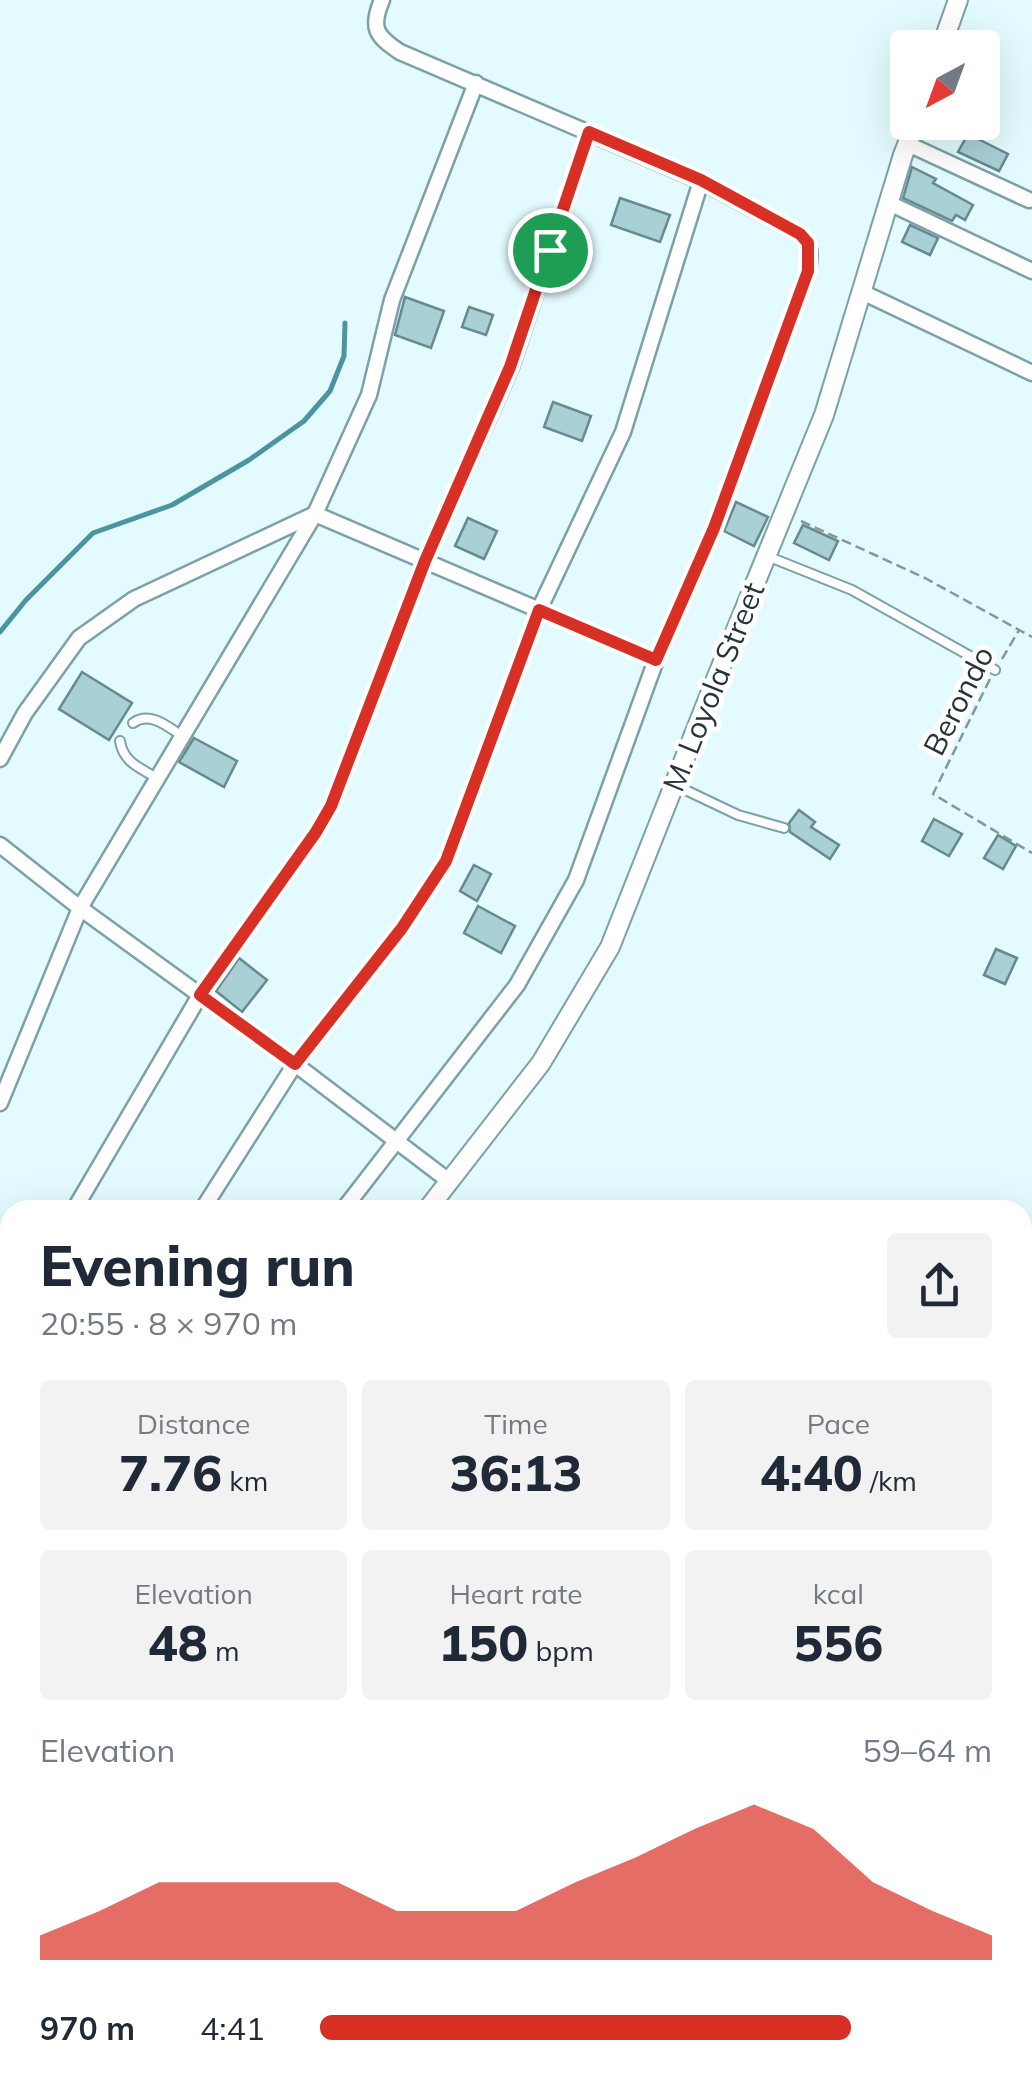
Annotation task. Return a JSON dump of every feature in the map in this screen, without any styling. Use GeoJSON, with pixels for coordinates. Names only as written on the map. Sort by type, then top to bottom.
{"type":"FeatureCollection","features":[{"type":"Feature","properties":{"kind":"street"},"geometry":{"type":"LineString","coordinates":[[351,1200],[517,985],[576,880],[656,660],[714,528],[808,271],[810,255],[808,243],[800,234],[701,180],[400,52],[376,31],[375,18],[382,0]]}},
{"type":"Feature","properties":{"kind":"street"},"geometry":{"type":"LineString","coordinates":[[948,30],[958,0]]}},
{"type":"Feature","properties":{"kind":"street"},"geometry":{"type":"LineString","coordinates":[[0,1103],[80,908],[315,514],[369,395],[392,300],[476,83]]}},
{"type":"Feature","properties":{"kind":"street"},"geometry":{"type":"LineString","coordinates":[[80,1200],[200,995],[331,806],[425,561],[510,367],[589,132]]}},
{"type":"Feature","properties":{"kind":"street","name":"M. Loyola Street"},"geometry":{"type":"LineString","coordinates":[[435,1200],[542,1063],[610,947],[824,416],[909,140]]}},
{"type":"Feature","properties":{"kind":"street"},"geometry":{"type":"LineString","coordinates":[[908,144],[1028,200]]}},
{"type":"Feature","properties":{"kind":"street"},"geometry":{"type":"LineString","coordinates":[[208,1200],[295,1064],[402,928],[446,861],[539,610],[623,432],[701,180]]}},
{"type":"Feature","properties":{"kind":"street"},"geometry":{"type":"LineString","coordinates":[[889,203],[1032,271]]}},
{"type":"Feature","properties":{"kind":"street"},"geometry":{"type":"LineString","coordinates":[[862,292],[1032,373]]}},
{"type":"Feature","properties":{"kind":"street"},"geometry":{"type":"LineString","coordinates":[[0,759],[25,713],[79,638],[134,599],[315,514],[656,660]]}},
{"type":"Feature","properties":{"kind":"street"},"geometry":{"type":"LineString","coordinates":[[0,845],[441,1175]]}},
{"type":"Feature","properties":{"kind":"lane"},"geometry":{"type":"LineString","coordinates":[[767,556],[852,590],[995,670]]}},
{"type":"Feature","properties":{"kind":"lane"},"geometry":{"type":"LineString","coordinates":[[133,723],[148,718],[182,736]]}},
{"type":"Feature","properties":{"kind":"lane"},"geometry":{"type":"LineString","coordinates":[[120,741],[122,751],[132,763],[157,778]]}},
{"type":"Feature","properties":{"kind":"lane"},"geometry":{"type":"LineString","coordinates":[[675,785],[738,815],[784,828]]}},
{"type":"Feature","properties":{"kind":"path","name":"Berondo"},"geometry":{"type":"LineString","coordinates":[[784,514],[925,578],[1032,638]]}},
{"type":"Feature","properties":{"kind":"path","name":"Berondo"},"geometry":{"type":"LineString","coordinates":[[1018,630],[933,794],[1032,853]]}},
{"type":"Feature","properties":{"kind":"building"},"geometry":{"type":"Polygon","coordinates":[[[965,140],[980,140],[1008,154],[999,171],[958,152],[965,140]]]}},
{"type":"Feature","properties":{"kind":"building"},"geometry":{"type":"Polygon","coordinates":[[[912,167],[973,205],[965,220],[956,215],[952,221],[903,198],[912,167]]]}},
{"type":"Feature","properties":{"kind":"building"},"geometry":{"type":"Polygon","coordinates":[[[620,198],[670,215],[660,242],[611,225],[620,198]]]}},
{"type":"Feature","properties":{"kind":"building"},"geometry":{"type":"Polygon","coordinates":[[[910,225],[938,238],[930,255],[902,242],[910,225]]]}},
{"type":"Feature","properties":{"kind":"building"},"geometry":{"type":"Polygon","coordinates":[[[405,297],[444,311],[431,348],[395,335],[405,297]]]}},
{"type":"Feature","properties":{"kind":"building"},"geometry":{"type":"Polygon","coordinates":[[[469,307],[493,315],[486,335],[462,327],[469,307]]]}},
{"type":"Feature","properties":{"kind":"building"},"geometry":{"type":"Polygon","coordinates":[[[553,402],[591,416],[582,441],[544,427],[553,402]]]}},
{"type":"Feature","properties":{"kind":"building"},"geometry":{"type":"Polygon","coordinates":[[[736,502],[768,517],[754,546],[724,531],[736,502]]]}},
{"type":"Feature","properties":{"kind":"building"},"geometry":{"type":"Polygon","coordinates":[[[468,518],[497,531],[484,559],[455,546],[468,518]]]}},
{"type":"Feature","properties":{"kind":"building"},"geometry":{"type":"Polygon","coordinates":[[[803,525],[838,541],[829,560],[794,543],[803,525]]]}},
{"type":"Feature","properties":{"kind":"building"},"geometry":{"type":"Polygon","coordinates":[[[82,672],[132,703],[109,740],[59,709],[82,672]]]}},
{"type":"Feature","properties":{"kind":"building"},"geometry":{"type":"Polygon","coordinates":[[[194,738],[237,761],[224,787],[179,762],[194,738]]]}},
{"type":"Feature","properties":{"kind":"building"},"geometry":{"type":"Polygon","coordinates":[[[799,810],[815,822],[811,827],[839,845],[830,859],[790,832],[789,823],[799,810]]]}},
{"type":"Feature","properties":{"kind":"building"},"geometry":{"type":"Polygon","coordinates":[[[934,819],[962,834],[949,856],[922,841],[934,819]]]}},
{"type":"Feature","properties":{"kind":"building"},"geometry":{"type":"Polygon","coordinates":[[[998,835],[1016,846],[1003,869],[984,858],[998,835]]]}},
{"type":"Feature","properties":{"kind":"building"},"geometry":{"type":"Polygon","coordinates":[[[474,865],[491,874],[477,901],[460,891],[474,865]]]}},
{"type":"Feature","properties":{"kind":"building"},"geometry":{"type":"Polygon","coordinates":[[[478,906],[515,926],[501,953],[464,933],[478,906]]]}},
{"type":"Feature","properties":{"kind":"building"},"geometry":{"type":"Polygon","coordinates":[[[996,949],[1017,958],[1005,984],[984,975],[996,949]]]}},
{"type":"Feature","properties":{"kind":"building"},"geometry":{"type":"Polygon","coordinates":[[[239,958],[267,980],[242,1012],[216,991],[239,958]]]}},
{"type":"Feature","properties":{"kind":"waterway"},"geometry":{"type":"LineString","coordinates":[[0,632],[93,533],[172,505],[249,460],[304,421],[330,391],[344,356],[345,323]]}},
{"type":"Feature","properties":{"kind":"route"},"geometry":{"type":"LineString","coordinates":[[589,132],[701,180],[800,234],[808,243],[810,255],[808,271],[714,528],[656,660],[539,610],[446,861],[402,928],[295,1064],[200,995],[331,806],[425,561],[510,367],[550,250],[589,132]]}}]}
